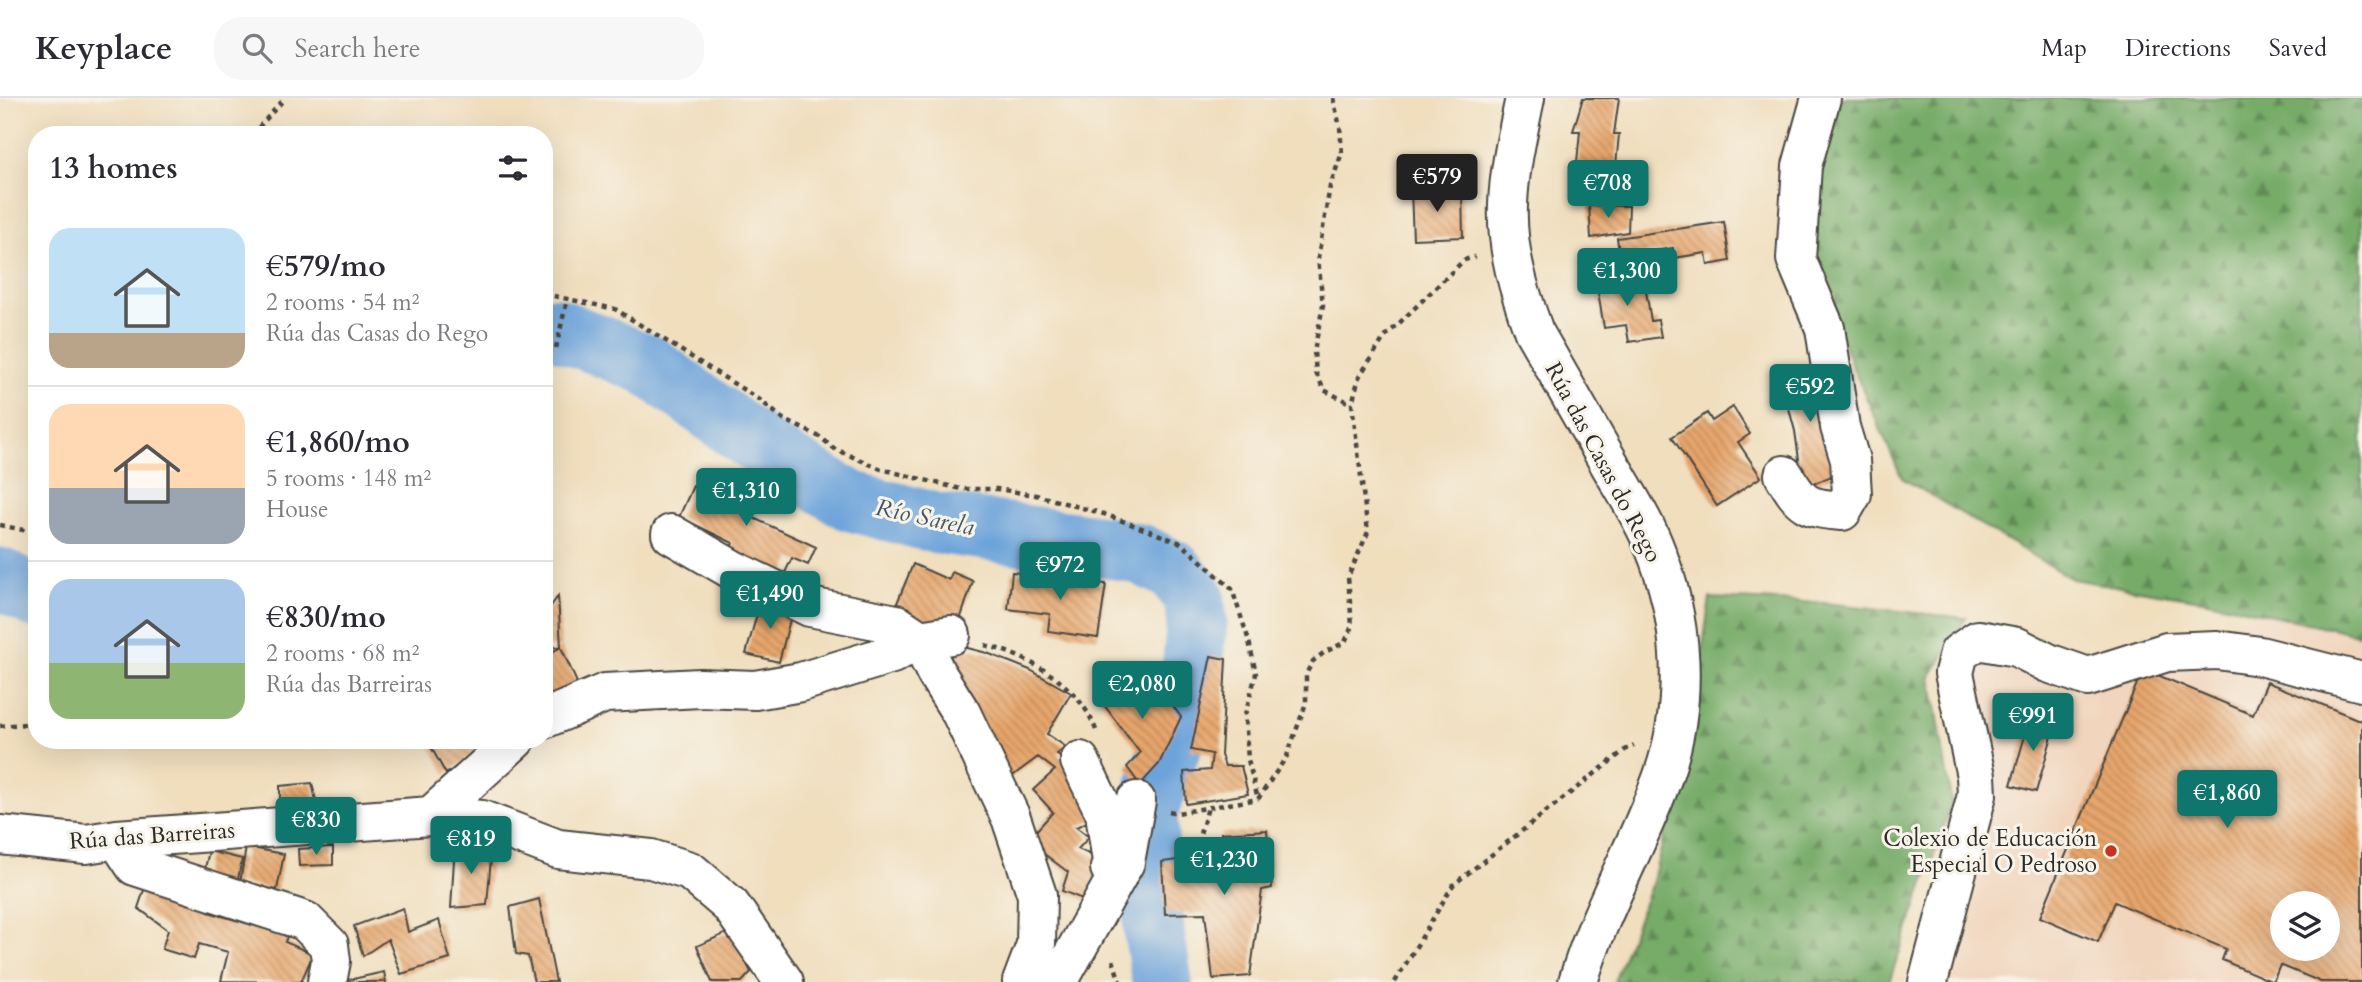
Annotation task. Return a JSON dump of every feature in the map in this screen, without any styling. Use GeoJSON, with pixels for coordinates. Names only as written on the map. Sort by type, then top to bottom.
{"type":"FeatureCollection","features":[{"type":"Feature","properties":{"kind":"street","name":"Rúa das Casas do Rego"},"geometry":{"type":"LineString","coordinates":[[1525,98],[1516,140],[1508,205],[1510,249],[1521,296],[1534,332],[1657,554],[1677,628],[1681,664],[1680,703],[1675,737],[1662,778],[1578,982]]}},
{"type":"Feature","properties":{"kind":"street"},"geometry":{"type":"LineString","coordinates":[[1784,475],[1794,493],[1812,508],[1842,511],[1852,494],[1850,460],[1840,427],[1825,328],[1796,259],[1802,166],[1821,98]]}},
{"type":"Feature","properties":{"kind":"street"},"geometry":{"type":"LineString","coordinates":[[671,534],[733,570],[810,607],[896,624],[936,638]]}},
{"type":"Feature","properties":{"kind":"street"},"geometry":{"type":"LineString","coordinates":[[553,715],[605,692],[700,688],[755,690],[801,682],[936,638]]}},
{"type":"Feature","properties":{"kind":"street"},"geometry":{"type":"LineString","coordinates":[[936,638],[936,673],[961,713],[1012,818],[1037,895],[1036,945],[1022,982]]}},
{"type":"Feature","properties":{"kind":"street"},"geometry":{"type":"LineString","coordinates":[[1928,982],[1977,795],[1976,776],[1954,673],[1959,653],[1968,646],[1978,640],[2017,647],[2048,663],[2088,677],[2167,652],[2217,650],[2260,656],[2362,682]]}},
{"type":"Feature","properties":{"kind":"street"},"geometry":{"type":"LineString","coordinates":[[430,816],[506,749]]}},
{"type":"Feature","properties":{"kind":"street"},"geometry":{"type":"LineString","coordinates":[[1080,761],[1105,813],[1112,862],[1103,899]]}},
{"type":"Feature","properties":{"kind":"street"},"geometry":{"type":"LineString","coordinates":[[1058,982],[1125,862],[1136,801]]}},
{"type":"Feature","properties":{"kind":"street","name":"Rúa das Barreiras"},"geometry":{"type":"LineString","coordinates":[[0,835],[86,844],[117,839],[430,816],[482,820],[558,849],[651,859],[690,871],[731,906],[784,982]]}},
{"type":"Feature","properties":{"kind":"street"},"geometry":{"type":"LineString","coordinates":[[117,839],[135,866],[305,922],[329,945],[331,961],[327,982]]}},
{"type":"Feature","properties":{"kind":"path"},"geometry":{"type":"LineString","coordinates":[[260,126],[285,98]]}},
{"type":"Feature","properties":{"kind":"path"},"geometry":{"type":"LineString","coordinates":[[1333,98],[1340,127],[1342,153],[1330,186],[1318,258],[1323,305],[1314,352],[1317,373],[1324,390],[1352,404]]}},
{"type":"Feature","properties":{"kind":"path"},"geometry":{"type":"LineString","coordinates":[[1177,813],[1258,799],[1287,756],[1306,703],[1306,674],[1319,657],[1345,642],[1352,626],[1348,577],[1368,532],[1352,404],[1360,377],[1384,338],[1464,260],[1510,249]]}},
{"type":"Feature","properties":{"kind":"path"},"geometry":{"type":"LineString","coordinates":[[553,297],[615,309],[760,400],[783,419],[820,437],[835,449],[881,469],[961,489],[997,489],[1035,495],[1104,514],[1181,543],[1232,589],[1249,641],[1256,674],[1245,715],[1248,760],[1258,799]]}},
{"type":"Feature","properties":{"kind":"path"},"geometry":{"type":"LineString","coordinates":[[556,348],[567,300]]}},
{"type":"Feature","properties":{"kind":"path"},"geometry":{"type":"LineString","coordinates":[[0,525],[28,531]]}},
{"type":"Feature","properties":{"kind":"path"},"geometry":{"type":"LineString","coordinates":[[936,638],[1002,649],[1062,681],[1091,716],[1099,738],[1080,761]]}},
{"type":"Feature","properties":{"kind":"path"},"geometry":{"type":"LineString","coordinates":[[0,726],[28,724]]}},
{"type":"Feature","properties":{"kind":"path"},"geometry":{"type":"LineString","coordinates":[[1395,982],[1453,885],[1625,750],[1643,742],[1675,737]]}},
{"type":"Feature","properties":{"kind":"path"},"geometry":{"type":"LineString","coordinates":[[1197,842],[1208,808]]}},
{"type":"Feature","properties":{"kind":"shaded area"},"geometry":{"type":"Polygon","coordinates":[[[2273,610],[2362,622],[2362,982],[1906,982],[1915,964],[1965,798],[1938,650],[2088,660],[2273,610]]]}},
{"type":"Feature","properties":{"kind":"green space"},"geometry":{"type":"Polygon","coordinates":[[[1839,98],[2362,98],[2362,635],[2213,602],[2072,579],[1902,478],[1851,363],[1809,250],[1827,139],[1839,98]]]}},
{"type":"Feature","properties":{"kind":"green space"},"geometry":{"type":"Polygon","coordinates":[[[1710,598],[1825,603],[1966,618],[1931,676],[1952,805],[1889,982],[1614,982],[1653,880],[1690,735],[1710,598]]]}},
{"type":"Feature","properties":{"kind":"building"},"geometry":{"type":"Polygon","coordinates":[[[1583,98],[1619,98],[1614,134],[1619,134],[1614,187],[1575,183],[1580,131],[1573,131],[1583,98]]]}},
{"type":"Feature","properties":{"kind":"building"},"geometry":{"type":"Polygon","coordinates":[[[1462,190],[1463,237],[1413,239],[1411,191],[1462,190]]]}},
{"type":"Feature","properties":{"kind":"building"},"geometry":{"type":"Polygon","coordinates":[[[1589,205],[1629,206],[1628,232],[1591,238],[1589,205]]]}},
{"type":"Feature","properties":{"kind":"building"},"geometry":{"type":"Polygon","coordinates":[[[1724,222],[1730,261],[1708,265],[1706,253],[1674,258],[1673,248],[1620,257],[1617,238],[1724,222]]]}},
{"type":"Feature","properties":{"kind":"building"},"geometry":{"type":"Polygon","coordinates":[[[1629,275],[1631,287],[1645,285],[1651,321],[1658,320],[1661,337],[1629,342],[1626,325],[1604,328],[1596,280],[1629,275]]]}},
{"type":"Feature","properties":{"kind":"building"},"geometry":{"type":"Polygon","coordinates":[[[1822,366],[1832,476],[1803,488],[1795,431],[1781,379],[1822,366]]]}},
{"type":"Feature","properties":{"kind":"building"},"geometry":{"type":"Polygon","coordinates":[[[1733,407],[1750,434],[1738,442],[1761,477],[1717,506],[1672,437],[1707,413],[1712,421],[1733,407]]]}},
{"type":"Feature","properties":{"kind":"building"},"geometry":{"type":"Polygon","coordinates":[[[736,471],[763,484],[749,516],[816,547],[808,565],[792,558],[781,581],[727,555],[733,543],[679,517],[693,486],[723,500],[736,471]]]}},
{"type":"Feature","properties":{"kind":"building"},"geometry":{"type":"Polygon","coordinates":[[[913,564],[949,580],[952,572],[973,581],[956,632],[895,608],[913,564]]]}},
{"type":"Feature","properties":{"kind":"building"},"geometry":{"type":"Polygon","coordinates":[[[1012,572],[1106,584],[1098,638],[1048,631],[1050,614],[1008,609],[1012,572]]]}},
{"type":"Feature","properties":{"kind":"building"},"geometry":{"type":"Polygon","coordinates":[[[558,596],[561,647],[553,647],[553,603],[558,596]]]}},
{"type":"Feature","properties":{"kind":"building"},"geometry":{"type":"Polygon","coordinates":[[[761,599],[793,608],[779,662],[746,654],[761,599]]]}},
{"type":"Feature","properties":{"kind":"building"},"geometry":{"type":"Polygon","coordinates":[[[948,643],[987,653],[1030,670],[1071,693],[1047,734],[1066,747],[1057,754],[1082,781],[1099,817],[1076,827],[1089,837],[1078,849],[1104,861],[1090,902],[1062,891],[1068,872],[1027,841],[1053,812],[1033,790],[1055,770],[1038,757],[1003,783],[955,676],[948,643]]]}},
{"type":"Feature","properties":{"kind":"building"},"geometry":{"type":"Polygon","coordinates":[[[561,647],[578,685],[553,697],[553,651],[561,647]]]}},
{"type":"Feature","properties":{"kind":"building"},"geometry":{"type":"Polygon","coordinates":[[[1211,656],[1226,659],[1221,755],[1225,766],[1241,766],[1248,794],[1186,804],[1184,772],[1210,770],[1212,754],[1191,750],[1211,656]]]}},
{"type":"Feature","properties":{"kind":"building"},"geometry":{"type":"Polygon","coordinates":[[[2143,669],[2253,715],[2267,682],[2362,721],[2362,982],[2321,982],[2280,965],[2273,982],[2222,960],[2226,949],[2115,902],[2098,942],[2040,917],[2143,669]]]}},
{"type":"Feature","properties":{"kind":"building"},"geometry":{"type":"Polygon","coordinates":[[[1136,670],[1154,695],[1160,688],[1181,717],[1159,764],[1140,785],[1127,767],[1140,753],[1098,697],[1136,670]]]}},
{"type":"Feature","properties":{"kind":"building"},"geometry":{"type":"Polygon","coordinates":[[[2031,714],[2056,722],[2036,792],[2011,785],[2031,714]]]}},
{"type":"Feature","properties":{"kind":"building"},"geometry":{"type":"Polygon","coordinates":[[[432,749],[481,749],[446,774],[432,749]]]}},
{"type":"Feature","properties":{"kind":"building"},"geometry":{"type":"Polygon","coordinates":[[[312,783],[317,805],[280,809],[280,786],[312,783]]]}},
{"type":"Feature","properties":{"kind":"building"},"geometry":{"type":"Polygon","coordinates":[[[1267,830],[1272,888],[1262,890],[1250,976],[1213,979],[1205,913],[1165,914],[1162,862],[1222,854],[1221,833],[1267,830]]]}},
{"type":"Feature","properties":{"kind":"building"},"geometry":{"type":"Polygon","coordinates":[[[455,844],[492,846],[487,905],[451,908],[455,844]]]}},
{"type":"Feature","properties":{"kind":"building"},"geometry":{"type":"Polygon","coordinates":[[[246,847],[284,854],[277,890],[240,883],[246,847]]]}},
{"type":"Feature","properties":{"kind":"building"},"geometry":{"type":"Polygon","coordinates":[[[333,847],[333,865],[299,866],[298,849],[333,847]]]}},
{"type":"Feature","properties":{"kind":"building"},"geometry":{"type":"Polygon","coordinates":[[[209,851],[242,859],[235,893],[201,886],[209,851]]]}},
{"type":"Feature","properties":{"kind":"building"},"geometry":{"type":"Polygon","coordinates":[[[147,881],[210,908],[208,912],[280,933],[287,937],[285,942],[313,954],[301,982],[221,981],[228,952],[199,944],[194,959],[162,949],[168,930],[138,908],[147,881]]]}},
{"type":"Feature","properties":{"kind":"building"},"geometry":{"type":"Polygon","coordinates":[[[539,899],[556,982],[534,982],[528,956],[516,954],[510,907],[539,899]]]}},
{"type":"Feature","properties":{"kind":"building"},"geometry":{"type":"Polygon","coordinates":[[[403,908],[408,932],[439,920],[450,959],[401,974],[388,939],[363,956],[354,926],[403,908]]]}},
{"type":"Feature","properties":{"kind":"building"},"geometry":{"type":"Polygon","coordinates":[[[729,932],[751,972],[742,982],[712,982],[697,946],[729,932]]]}},
{"type":"Feature","properties":{"kind":"building"},"geometry":{"type":"Polygon","coordinates":[[[384,972],[386,982],[344,982],[344,981],[384,972]]]}},
{"type":"Feature","properties":{"kind":"waterway","name":"Río Sarela"},"geometry":{"type":"LineString","coordinates":[[553,328],[648,365],[774,456],[851,501],[935,523],[1109,547],[1142,555],[1174,571],[1194,596],[1197,622],[1189,695],[1147,813],[1154,932],[1162,982]]}},
{"type":"Feature","properties":{"kind":"waterway","name":"Río Sarela"},"geometry":{"type":"LineString","coordinates":[[0,578],[28,593]]}},
{"type":"Feature","properties":{"kind":"place","name":"Colexio de Educación Especial O Pedroso"},"geometry":{"type":"Point","coordinates":[2111,851]}}]}
